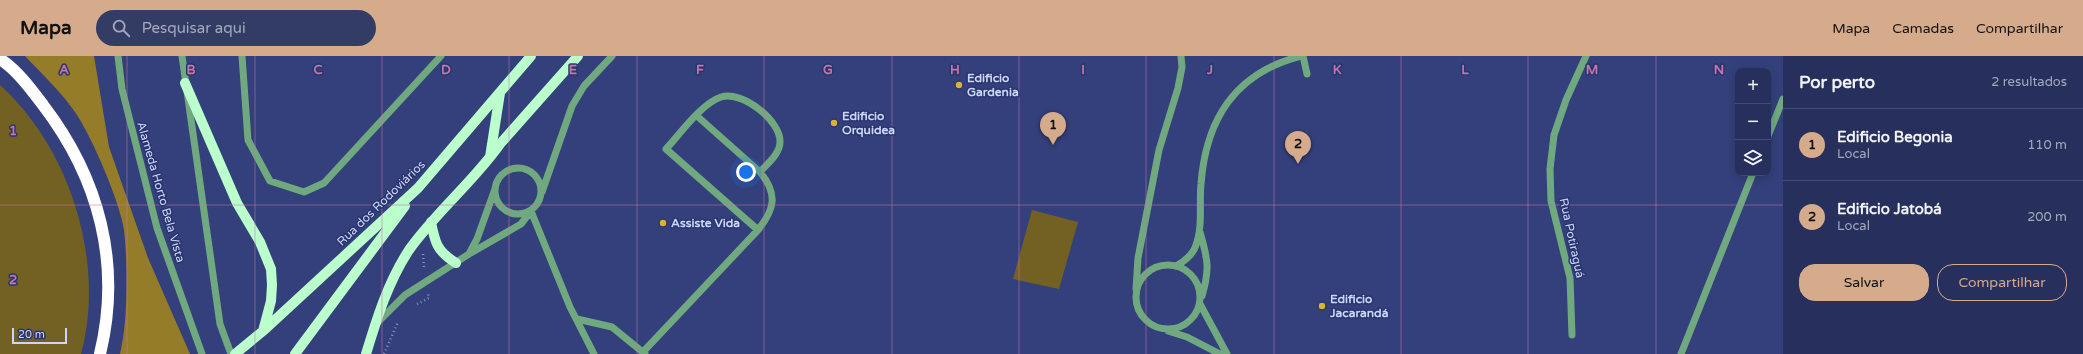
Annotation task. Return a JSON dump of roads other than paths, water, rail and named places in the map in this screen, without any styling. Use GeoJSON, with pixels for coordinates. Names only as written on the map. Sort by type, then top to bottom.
{"type":"FeatureCollection","features":[{"type":"Feature","properties":{"kind":"highway"},"geometry":{"type":"LineString","coordinates":[[0,59],[25,82],[63,131],[85,173],[96,202],[102,225],[108,279],[104,336],[100,354]]}},
{"type":"Feature","properties":{"kind":"main road","name":"Rua dos Rodoviários"},"geometry":{"type":"LineString","coordinates":[[235,354],[263,331],[418,188],[531,56]]}},
{"type":"Feature","properties":{"kind":"main road"},"geometry":{"type":"LineString","coordinates":[[366,354],[374,326],[389,285],[401,263],[431,222],[489,159],[500,144],[578,56]]}},
{"type":"Feature","properties":{"kind":"main road"},"geometry":{"type":"LineString","coordinates":[[186,83],[231,190],[260,242],[270,269],[272,285],[271,301],[263,331]]}},
{"type":"Feature","properties":{"kind":"main road"},"geometry":{"type":"LineString","coordinates":[[489,159],[500,93]]}},
{"type":"Feature","properties":{"kind":"main road"},"geometry":{"type":"LineString","coordinates":[[295,354],[345,289],[418,188]]}},
{"type":"Feature","properties":{"kind":"main road"},"geometry":{"type":"LineString","coordinates":[[431,222],[438,248],[444,256],[456,262]]}},
{"type":"Feature","properties":{"kind":"street","name":"Alameda Horto Bela Vista"},"geometry":{"type":"LineString","coordinates":[[118,56],[122,89],[157,228],[202,354]]}},
{"type":"Feature","properties":{"kind":"street"},"geometry":{"type":"LineString","coordinates":[[182,56],[220,324],[230,354]]}},
{"type":"Feature","properties":{"kind":"street"},"geometry":{"type":"LineString","coordinates":[[242,56],[248,140],[270,181],[304,192],[324,183],[441,56]]}},
{"type":"Feature","properties":{"kind":"street"},"geometry":{"type":"LineString","coordinates":[[374,326],[405,295],[469,254],[522,224],[541,200],[542,192],[572,106],[584,86],[612,56]]}},
{"type":"Feature","properties":{"kind":"street"},"geometry":{"type":"LineString","coordinates":[[1181,56],[1182,67],[1178,88],[1159,150],[1138,258],[1136,300],[1138,311],[1145,321],[1155,327],[1187,337],[1220,354]]}},
{"type":"Feature","properties":{"kind":"street"},"geometry":{"type":"LineString","coordinates":[[1166,330],[1176,329],[1185,325],[1193,318],[1200,302],[1206,280],[1208,260],[1200,230],[1201,185],[1204,153],[1213,126],[1224,107],[1252,77],[1270,66],[1302,56],[1307,74]]}},
{"type":"Feature","properties":{"kind":"street","name":"Rua Potiraguá"},"geometry":{"type":"LineString","coordinates":[[1572,335],[1570,278],[1551,201],[1550,169],[1554,135],[1566,100],[1586,56]]}},
{"type":"Feature","properties":{"kind":"street"},"geometry":{"type":"LineString","coordinates":[[758,230],[666,149],[712,101],[723,96],[738,97],[750,101],[773,124],[780,143],[777,153],[760,172]]}},
{"type":"Feature","properties":{"kind":"street"},"geometry":{"type":"LineString","coordinates":[[1771,129],[1783,99]]}},
{"type":"Feature","properties":{"kind":"street"},"geometry":{"type":"LineString","coordinates":[[577,319],[612,327],[644,353],[768,218],[772,206],[772,192],[769,182],[760,172],[697,116]]}},
{"type":"Feature","properties":{"kind":"street"},"geometry":{"type":"LineString","coordinates":[[469,254],[477,239],[502,174],[508,170],[520,168],[532,171],[538,177],[542,192]]}},
{"type":"Feature","properties":{"kind":"street"},"geometry":{"type":"LineString","coordinates":[[1681,354],[1752,176]]}},
{"type":"Feature","properties":{"kind":"street"},"geometry":{"type":"LineString","coordinates":[[495,189],[495,196],[503,209],[516,214],[531,211]]}},
{"type":"Feature","properties":{"kind":"street"},"geometry":{"type":"LineString","coordinates":[[531,211],[570,307],[594,354]]}},
{"type":"Feature","properties":{"kind":"street"},"geometry":{"type":"LineString","coordinates":[[1176,266],[1185,261],[1192,253],[1200,230]]}},
{"type":"Feature","properties":{"kind":"street"},"geometry":{"type":"LineString","coordinates":[[1136,289],[1142,278],[1151,270],[1163,265],[1176,266],[1184,269],[1197,282],[1200,302],[1227,354]]}},
{"type":"Feature","properties":{"kind":"place","name":"Edificio Gardenia"},"geometry":{"type":"Point","coordinates":[959,85]}},
{"type":"Feature","properties":{"kind":"place","name":"Edificio Orquidea"},"geometry":{"type":"Point","coordinates":[834,123]}},
{"type":"Feature","properties":{"kind":"place","name":"Edificio Begonia"},"geometry":{"type":"Point","coordinates":[1053,145]}},
{"type":"Feature","properties":{"kind":"place","name":"Edificio Jatobá"},"geometry":{"type":"Point","coordinates":[1298,164]}},
{"type":"Feature","properties":{"kind":"place","name":"Assiste Vida"},"geometry":{"type":"Point","coordinates":[663,223]}},
{"type":"Feature","properties":{"kind":"place","name":"Edificio Jacarandá"},"geometry":{"type":"Point","coordinates":[1322,306]}}]}
